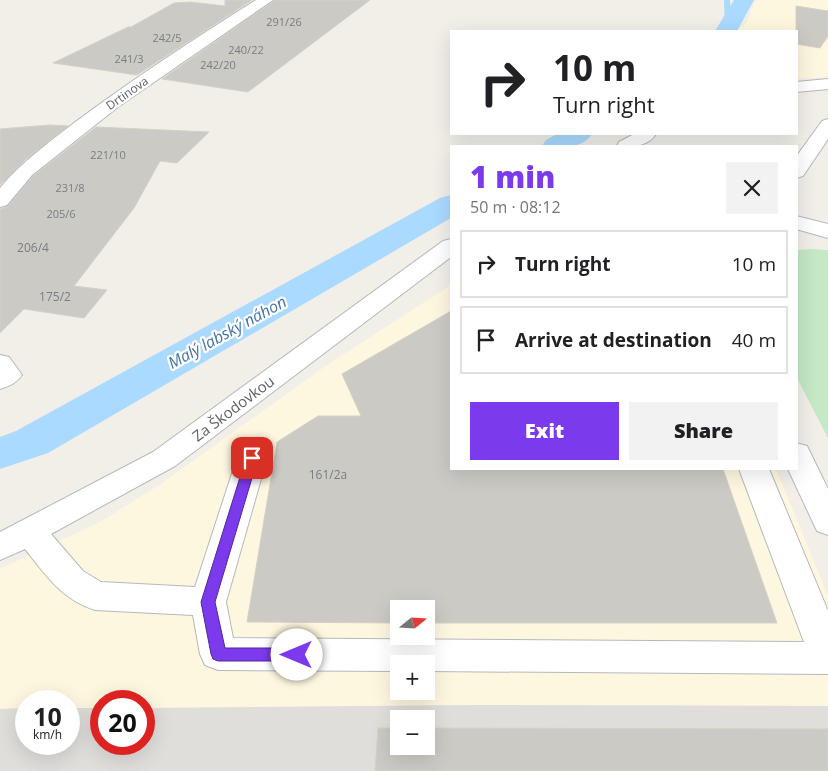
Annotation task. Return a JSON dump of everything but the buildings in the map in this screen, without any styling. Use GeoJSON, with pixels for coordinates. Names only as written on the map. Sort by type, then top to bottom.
{"type":"FeatureCollection","features":[{"type":"Feature","properties":{"kind":"street","name":"Drtinova"},"geometry":{"type":"LineString","coordinates":[[0,201],[24,170],[112,103],[192,47],[266,0]]}},
{"type":"Feature","properties":{"kind":"street"},"geometry":{"type":"LineString","coordinates":[[800,86],[825,92]]}},
{"type":"Feature","properties":{"kind":"street"},"geometry":{"type":"LineString","coordinates":[[798,169],[828,125]]}},
{"type":"Feature","properties":{"kind":"street"},"geometry":{"type":"LineString","coordinates":[[628,145],[645,135]]}},
{"type":"Feature","properties":{"kind":"street"},"geometry":{"type":"LineString","coordinates":[[798,222],[828,230]]}},
{"type":"Feature","properties":{"kind":"street","name":"Za Škodovkou"},"geometry":{"type":"LineString","coordinates":[[0,547],[164,459],[450,247]]}},
{"type":"Feature","properties":{"kind":"street"},"geometry":{"type":"LineString","coordinates":[[0,363],[8,375],[0,380]]}},
{"type":"Feature","properties":{"kind":"street"},"geometry":{"type":"LineString","coordinates":[[798,457],[828,524]]}},
{"type":"Feature","properties":{"kind":"street"},"geometry":{"type":"LineString","coordinates":[[252,458],[208,602],[218,654],[828,657],[754,470]]}},
{"type":"Feature","properties":{"kind":"street"},"geometry":{"type":"LineString","coordinates":[[29,531],[71,581],[95,596],[208,602]]}},
{"type":"Feature","properties":{"kind":"shaded area"},"geometry":{"type":"Polygon","coordinates":[[[828,0],[828,77],[798,79],[798,30],[737,30],[746,24],[755,1],[828,0]]]}},
{"type":"Feature","properties":{"kind":"shaded area"},"geometry":{"type":"Polygon","coordinates":[[[450,286],[450,470],[776,470],[828,596],[828,706],[475,705],[155,708],[155,690],[90,690],[90,708],[80,708],[80,690],[15,690],[15,708],[0,709],[0,569],[100,522],[158,486],[327,365],[450,286]]]}},
{"type":"Feature","properties":{"kind":"shaded area"},"geometry":{"type":"Polygon","coordinates":[[[475,705],[828,706],[828,771],[0,771],[0,709],[15,708],[15,755],[80,755],[80,708],[90,708],[90,755],[155,755],[155,708],[475,705]]]}},
{"type":"Feature","properties":{"kind":"green space"},"geometry":{"type":"Polygon","coordinates":[[[798,250],[828,250],[828,438],[798,380],[798,250]]]}},
{"type":"Feature","properties":{"kind":"waterway"},"geometry":{"type":"LineString","coordinates":[[727,0],[728,28]]}},
{"type":"Feature","properties":{"kind":"waterway","name":"Malý labský náhon"},"geometry":{"type":"LineString","coordinates":[[727,30],[744,0]]}},
{"type":"Feature","properties":{"kind":"waterway","name":"Malý labský náhon"},"geometry":{"type":"LineString","coordinates":[[558,145],[576,135]]}},
{"type":"Feature","properties":{"kind":"waterway","name":"Malý labský náhon"},"geometry":{"type":"LineString","coordinates":[[0,454],[32,442],[450,206]]}},
{"type":"Feature","properties":{"kind":"route"},"geometry":{"type":"LineString","coordinates":[[252,458],[208,602],[218,654],[297,655]]}}]}
